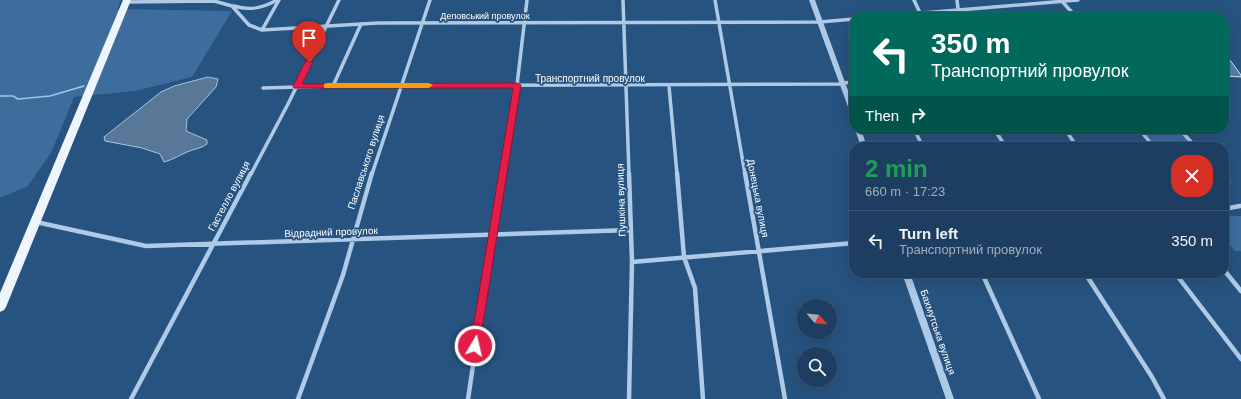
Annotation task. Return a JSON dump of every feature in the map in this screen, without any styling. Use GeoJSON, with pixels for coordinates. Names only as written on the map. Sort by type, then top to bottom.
{"type":"FeatureCollection","features":[{"type":"Feature","properties":{"kind":"main road"},"geometry":{"type":"LineString","coordinates":[[0,307],[126,1]]}},
{"type":"Feature","properties":{"kind":"street"},"geometry":{"type":"LineString","coordinates":[[126,1],[213,0],[244,10],[255,10],[268,6],[278,0]]}},
{"type":"Feature","properties":{"kind":"street"},"geometry":{"type":"LineString","coordinates":[[232,6],[249,25],[262,30],[278,0]]}},
{"type":"Feature","properties":{"kind":"street","name":"Гастелло вулиця"},"geometry":{"type":"LineString","coordinates":[[131,399],[297,86],[339,0]]}},
{"type":"Feature","properties":{"kind":"street","name":"Паславського вулиця"},"geometry":{"type":"LineString","coordinates":[[298,399],[343,275],[351,240],[379,148],[430,0]]}},
{"type":"Feature","properties":{"kind":"street"},"geometry":{"type":"LineString","coordinates":[[468,399],[492,235],[517,85],[527,0]]}},
{"type":"Feature","properties":{"kind":"street","name":"Пушкіна вулиця"},"geometry":{"type":"LineString","coordinates":[[623,0],[624,86],[632,262],[629,399]]}},
{"type":"Feature","properties":{"kind":"street","name":"Донецька вулиця"},"geometry":{"type":"LineString","coordinates":[[715,0],[785,399]]}},
{"type":"Feature","properties":{"kind":"street"},"geometry":{"type":"LineString","coordinates":[[812,0],[849,100]]}},
{"type":"Feature","properties":{"kind":"street"},"geometry":{"type":"LineString","coordinates":[[914,0],[920,12]]}},
{"type":"Feature","properties":{"kind":"street"},"geometry":{"type":"LineString","coordinates":[[957,0],[958,10]]}},
{"type":"Feature","properties":{"kind":"street"},"geometry":{"type":"LineString","coordinates":[[933,12],[1061,0],[1078,0]]}},
{"type":"Feature","properties":{"kind":"street"},"geometry":{"type":"LineString","coordinates":[[1061,0],[1072,12]]}},
{"type":"Feature","properties":{"kind":"street","name":"Деповський провулок"},"geometry":{"type":"LineString","coordinates":[[262,30],[361,24],[820,22],[849,19]]}},
{"type":"Feature","properties":{"kind":"street"},"geometry":{"type":"LineString","coordinates":[[333,86],[361,24]]}},
{"type":"Feature","properties":{"kind":"street","name":"Транспортний провулок"},"geometry":{"type":"LineString","coordinates":[[263,88],[297,86],[401,85],[669,86],[849,82]]}},
{"type":"Feature","properties":{"kind":"street"},"geometry":{"type":"LineString","coordinates":[[669,86],[684,258],[695,288],[703,399]]}},
{"type":"Feature","properties":{"kind":"street"},"geometry":{"type":"LineString","coordinates":[[1143,134],[1150,142]]}},
{"type":"Feature","properties":{"kind":"street"},"geometry":{"type":"LineString","coordinates":[[1184,134],[1192,142]]}},
{"type":"Feature","properties":{"kind":"street"},"geometry":{"type":"LineString","coordinates":[[1229,208],[1240,206]]}},
{"type":"Feature","properties":{"kind":"street","name":"Відрадний провулок"},"geometry":{"type":"LineString","coordinates":[[35,222],[146,246],[214,245],[630,230]]}},
{"type":"Feature","properties":{"kind":"street"},"geometry":{"type":"LineString","coordinates":[[632,262],[849,243]]}},
{"type":"Feature","properties":{"kind":"street"},"geometry":{"type":"LineString","coordinates":[[1229,276],[1241,291]]}},
{"type":"Feature","properties":{"kind":"street","name":"Бахмутська вулиця"},"geometry":{"type":"LineString","coordinates":[[908,278],[950,399]]}},
{"type":"Feature","properties":{"kind":"street"},"geometry":{"type":"LineString","coordinates":[[984,278],[1039,399]]}},
{"type":"Feature","properties":{"kind":"street"},"geometry":{"type":"LineString","coordinates":[[1088,278],[1152,377],[1164,399]]}},
{"type":"Feature","properties":{"kind":"street"},"geometry":{"type":"LineString","coordinates":[[1179,278],[1241,359]]}},
{"type":"Feature","properties":{"kind":"shaded area"},"geometry":{"type":"Polygon","coordinates":[[[0,0],[121,0],[117,9],[232,11],[192,77],[135,91],[74,97],[52,151],[28,186],[0,198],[0,0]]]}},
{"type":"Feature","properties":{"kind":"shaded area"},"geometry":{"type":"Polygon","coordinates":[[[208,77],[218,79],[216,87],[187,119],[186,131],[207,140],[207,144],[204,146],[164,162],[160,154],[142,148],[105,141],[104,137],[161,92],[174,86],[208,77]]]}},
{"type":"Feature","properties":{"kind":"shaded area"},"geometry":{"type":"Polygon","coordinates":[[[1145,134],[1182,134],[1189,142],[1152,142],[1145,134]]]}},
{"type":"Feature","properties":{"kind":"shaded area"},"geometry":{"type":"Polygon","coordinates":[[[1229,216],[1241,216],[1241,251],[1235,251],[1229,244],[1229,216]]]}},
{"type":"Feature","properties":{"kind":"building"},"geometry":{"type":"Polygon","coordinates":[[[1229,59],[1241,75],[1241,77],[1229,76],[1229,59]]]}},
{"type":"Feature","properties":{"kind":"waterway"},"geometry":{"type":"LineString","coordinates":[[0,96],[13,96],[18,99],[50,96],[84,86]]}},
{"type":"Feature","properties":{"kind":"slow traffic"},"geometry":{"type":"LineString","coordinates":[[327,86],[429,85]]}},
{"type":"Feature","properties":{"kind":"route"},"geometry":{"type":"LineString","coordinates":[[309,62],[297,86],[517,85],[475,346]]}}]}
